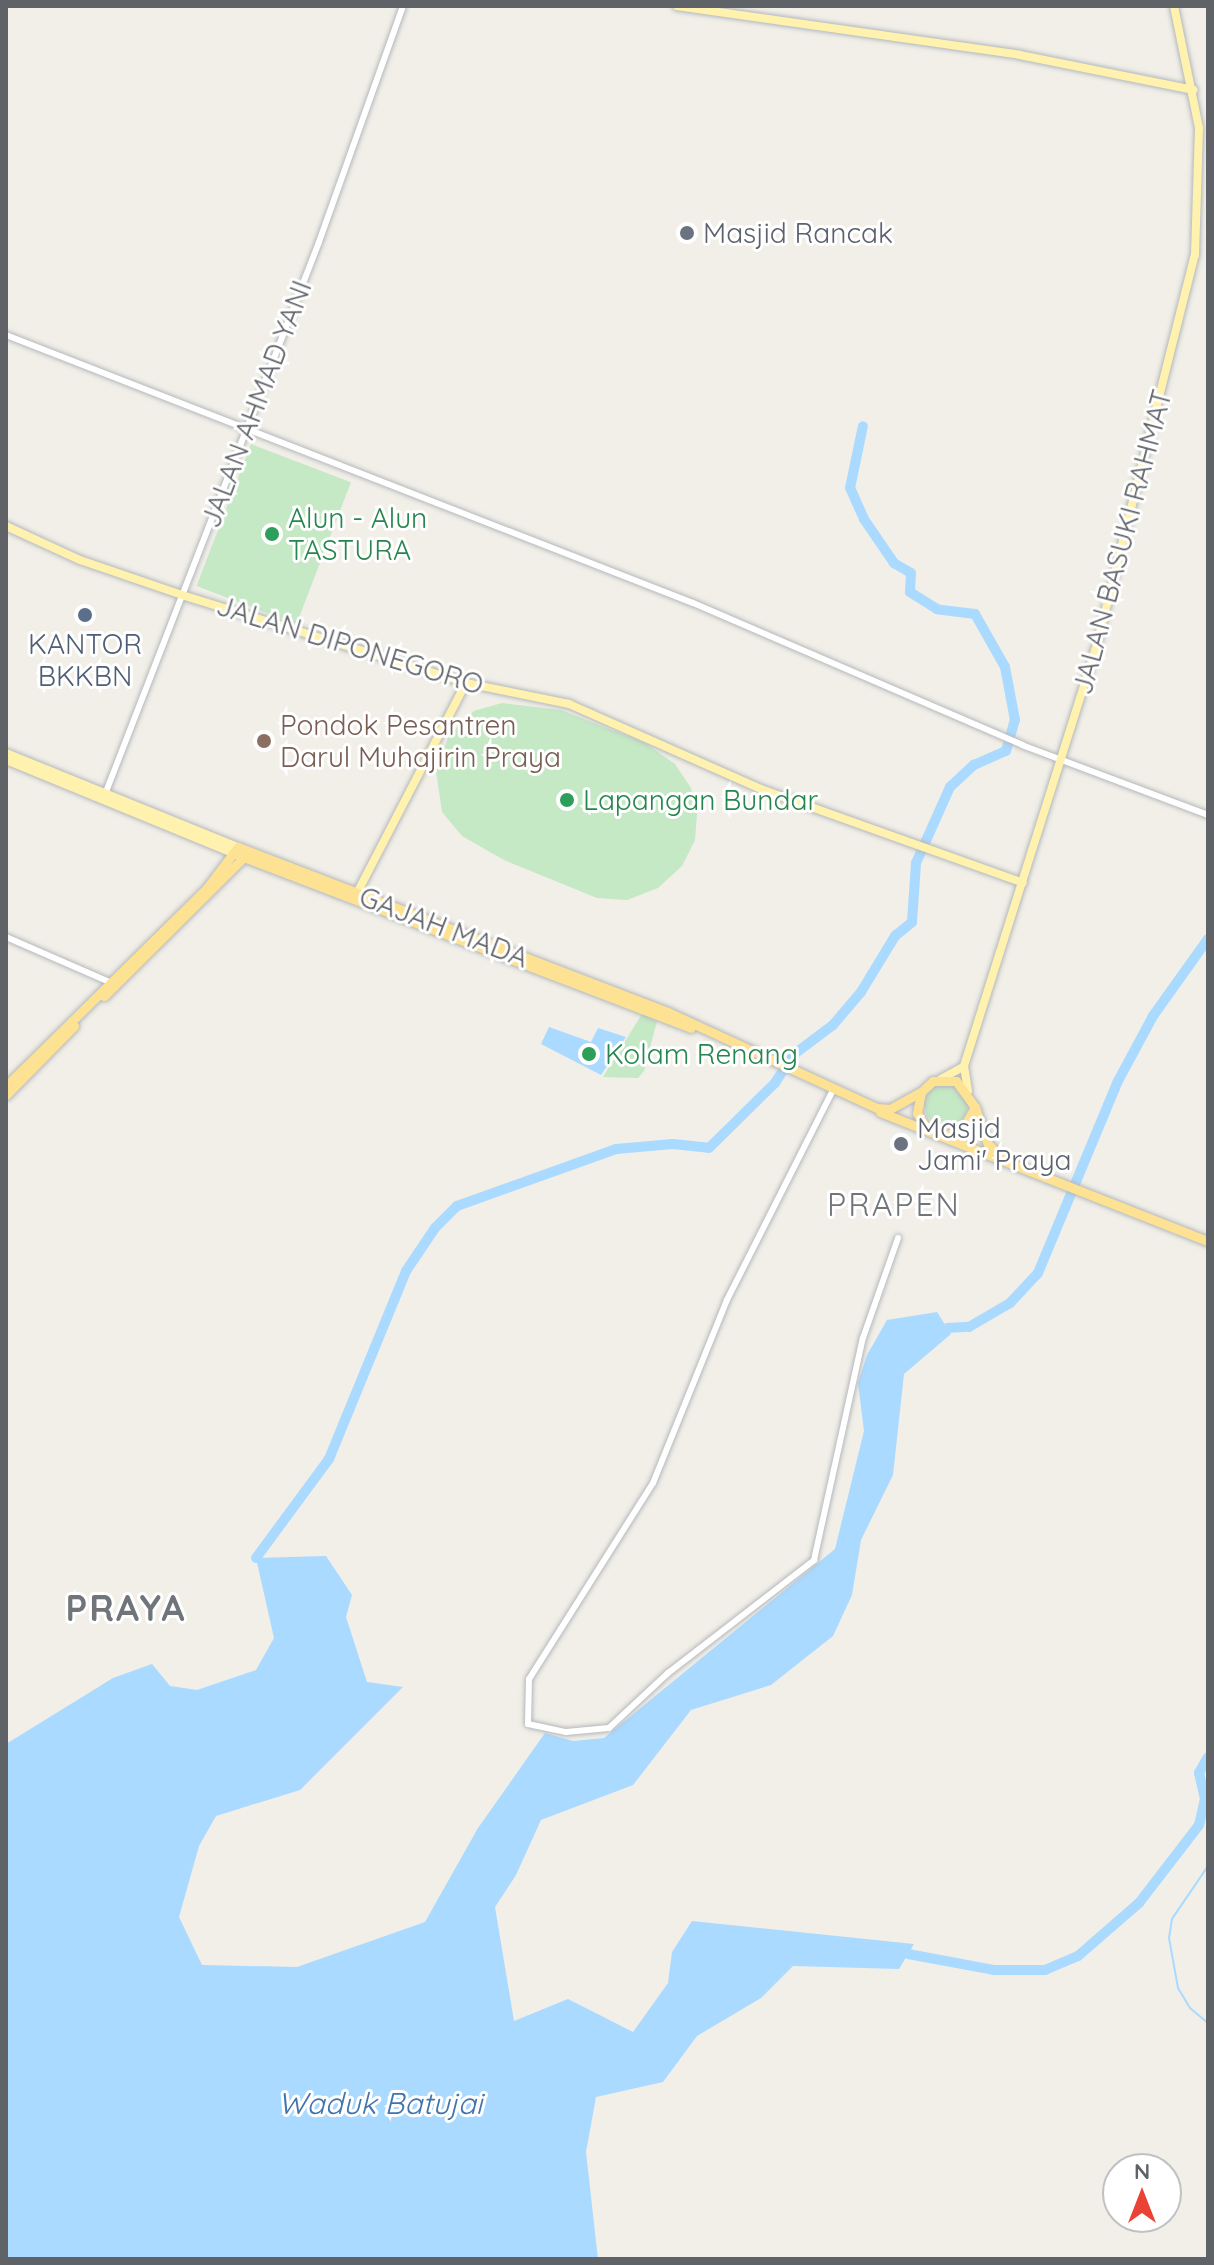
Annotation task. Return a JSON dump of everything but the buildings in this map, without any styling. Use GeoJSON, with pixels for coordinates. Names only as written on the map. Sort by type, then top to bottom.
{"type":"FeatureCollection","features":[{"type":"Feature","properties":{"kind":"highway","name":"GAJAH MADA"},"geometry":{"type":"LineString","coordinates":[[235,850],[775,1062]]}},
{"type":"Feature","properties":{"kind":"highway"},"geometry":{"type":"LineString","coordinates":[[6,1095],[206,889],[235,850]]}},
{"type":"Feature","properties":{"kind":"highway","name":"GAJAH MADA"},"geometry":{"type":"LineString","coordinates":[[246,855],[357,893],[669,1012],[775,1062]]}},
{"type":"Feature","properties":{"kind":"highway"},"geometry":{"type":"LineString","coordinates":[[6,1086],[246,855]]}},
{"type":"Feature","properties":{"kind":"highway"},"geometry":{"type":"LineString","coordinates":[[775,1062],[832,1092],[1208,1239]]}},
{"type":"Feature","properties":{"kind":"highway"},"geometry":{"type":"LineString","coordinates":[[790,1070],[877,1108],[890,1109],[941,1079],[968,1091],[995,1153],[1066,1183]]}},
{"type":"Feature","properties":{"kind":"highway"},"geometry":{"type":"LineString","coordinates":[[921,1092],[917,1113],[929,1131]]}},
{"type":"Feature","properties":{"kind":"highway"},"geometry":{"type":"LineString","coordinates":[[942,1136],[962,1130],[975,1107]]}},
{"type":"Feature","properties":{"kind":"main road"},"geometry":{"type":"LineString","coordinates":[[677,6],[1020,55],[1194,90]]}},
{"type":"Feature","properties":{"kind":"main road","name":"JALAN BASUKI RAHMAT"},"geometry":{"type":"LineString","coordinates":[[964,1066],[1063,761],[1136,499],[1195,255],[1200,161],[1194,90],[1174,6]]}},
{"type":"Feature","properties":{"kind":"main road","name":"JALAN DIPONEGORO"},"geometry":{"type":"LineString","coordinates":[[6,526],[80,560],[182,595],[466,683],[569,704],[761,789],[1023,883]]}},
{"type":"Feature","properties":{"kind":"main road"},"geometry":{"type":"LineString","coordinates":[[357,893],[466,683]]}},
{"type":"Feature","properties":{"kind":"main road","name":"GAJAH MADA"},"geometry":{"type":"LineString","coordinates":[[6,753],[235,850]]}},
{"type":"Feature","properties":{"kind":"main road","name":"GAJAH MADA"},"geometry":{"type":"LineString","coordinates":[[6,760],[104,796]]}},
{"type":"Feature","properties":{"kind":"main road"},"geometry":{"type":"LineString","coordinates":[[941,1079],[964,1066],[968,1091]]}},
{"type":"Feature","properties":{"kind":"street","name":"JALAN AHMAD YANI"},"geometry":{"type":"LineString","coordinates":[[104,796],[246,433],[403,6]]}},
{"type":"Feature","properties":{"kind":"street"},"geometry":{"type":"LineString","coordinates":[[6,335],[246,433],[522,537],[835,661],[1022,745],[1208,815]]}},
{"type":"Feature","properties":{"kind":"street"},"geometry":{"type":"LineString","coordinates":[[6,937],[112,983]]}},
{"type":"Feature","properties":{"kind":"street"},"geometry":{"type":"LineString","coordinates":[[832,1092],[727,1300],[653,1483],[529,1679],[527,1724],[553,1731],[609,1728],[668,1673],[811,1564],[865,1329],[898,1238]]}},
{"type":"Feature","properties":{"kind":"green space","name":"Alun - Alun TASTURA"},"geometry":{"type":"Polygon","coordinates":[[[251,444],[351,482],[296,624],[197,586],[251,444]]]}},
{"type":"Feature","properties":{"kind":"green space","name":"Lapangan Bundar"},"geometry":{"type":"Polygon","coordinates":[[[502,703],[561,710],[645,743],[675,764],[691,788],[697,814],[695,840],[682,866],[658,888],[627,900],[597,898],[504,860],[462,836],[442,812],[436,771],[449,735],[474,711],[502,703]]]}},
{"type":"Feature","properties":{"kind":"green space"},"geometry":{"type":"Polygon","coordinates":[[[642,1014],[657,1021],[644,1071],[638,1078],[603,1077],[642,1014]]]}},
{"type":"Feature","properties":{"kind":"green space"},"geometry":{"type":"Polygon","coordinates":[[[946,1082],[962,1088],[968,1104],[962,1120],[946,1126],[930,1120],[924,1104],[930,1088],[946,1082]]]}},
{"type":"Feature","properties":{"kind":"water","name":"Kolam Renang"},"geometry":{"type":"Polygon","coordinates":[[[549,1027],[591,1042],[598,1028],[626,1037],[601,1075],[541,1044],[549,1027]]]}},
{"type":"Feature","properties":{"kind":"water","name":"Waduk Batujai"},"geometry":{"type":"Polygon","coordinates":[[[937,1312],[951,1334],[904,1374],[893,1475],[861,1540],[852,1595],[833,1636],[771,1685],[691,1710],[633,1785],[541,1820],[516,1875],[495,1907],[514,2021],[568,1999],[633,2032],[668,1983],[672,1952],[692,1921],[914,1944],[899,1969],[793,1966],[761,1998],[697,2036],[663,2082],[596,2097],[586,2152],[598,2259],[6,2259],[6,1744],[113,1678],[152,1664],[170,1686],[197,1690],[256,1670],[274,1638],[256,1558],[326,1556],[352,1595],[346,1617],[367,1682],[403,1687],[300,1790],[216,1816],[199,1846],[179,1917],[202,1965],[297,1967],[425,1922],[478,1828],[545,1733],[573,1741],[604,1738],[835,1549],[864,1431],[858,1383],[867,1355],[887,1320],[937,1312]]]}},
{"type":"Feature","properties":{"kind":"waterway"},"geometry":{"type":"LineString","coordinates":[[256,1558],[329,1459],[406,1271],[435,1228],[457,1206],[616,1149],[673,1144],[709,1148],[775,1083],[793,1055],[833,1025],[861,992],[895,936],[912,922],[916,863],[950,787],[974,765],[1006,751],[1015,720],[1005,667],[975,614],[937,609],[910,592],[911,573],[894,563],[864,519],[850,488],[863,426]]}},
{"type":"Feature","properties":{"kind":"waterway"},"geometry":{"type":"LineString","coordinates":[[947,1328],[969,1327],[1010,1303],[1038,1273],[1118,1081],[1153,1016],[1208,939]]}},
{"type":"Feature","properties":{"kind":"waterway"},"geometry":{"type":"LineString","coordinates":[[908,1954],[994,1970],[1045,1970],[1078,1956],[1139,1903],[1199,1825],[1205,1799],[1199,1773],[1208,1757]]}},
{"type":"Feature","properties":{"kind":"waterway"},"geometry":{"type":"LineString","coordinates":[[1208,1866],[1172,1919],[1169,1938],[1178,1988],[1190,2008],[1208,2023]]}},
{"type":"Feature","properties":{"kind":"place","name":"Masjid Rancak"},"geometry":{"type":"Point","coordinates":[687,233]}},
{"type":"Feature","properties":{"kind":"place","name":"Alun - Alun TASTURA"},"geometry":{"type":"Point","coordinates":[272,534]}},
{"type":"Feature","properties":{"kind":"place","name":"KANTOR BKKBN"},"geometry":{"type":"Point","coordinates":[85,615]}},
{"type":"Feature","properties":{"kind":"place","name":"Pondok Pesantren Darul Muhajirin Praya"},"geometry":{"type":"Point","coordinates":[264,741]}},
{"type":"Feature","properties":{"kind":"place","name":"Lapangan Bundar"},"geometry":{"type":"Point","coordinates":[567,800]}},
{"type":"Feature","properties":{"kind":"place","name":"Kolam Renang"},"geometry":{"type":"Point","coordinates":[589,1054]}},
{"type":"Feature","properties":{"kind":"place","name":"Masjid Jami' Praya"},"geometry":{"type":"Point","coordinates":[901,1144]}},
{"type":"Feature","properties":{"kind":"district","name":"PRAPEN"},"geometry":{"type":"Point","coordinates":[894,1204]}},
{"type":"Feature","properties":{"kind":"district","name":"PRAYA"},"geometry":{"type":"Point","coordinates":[126,1608]}}]}
